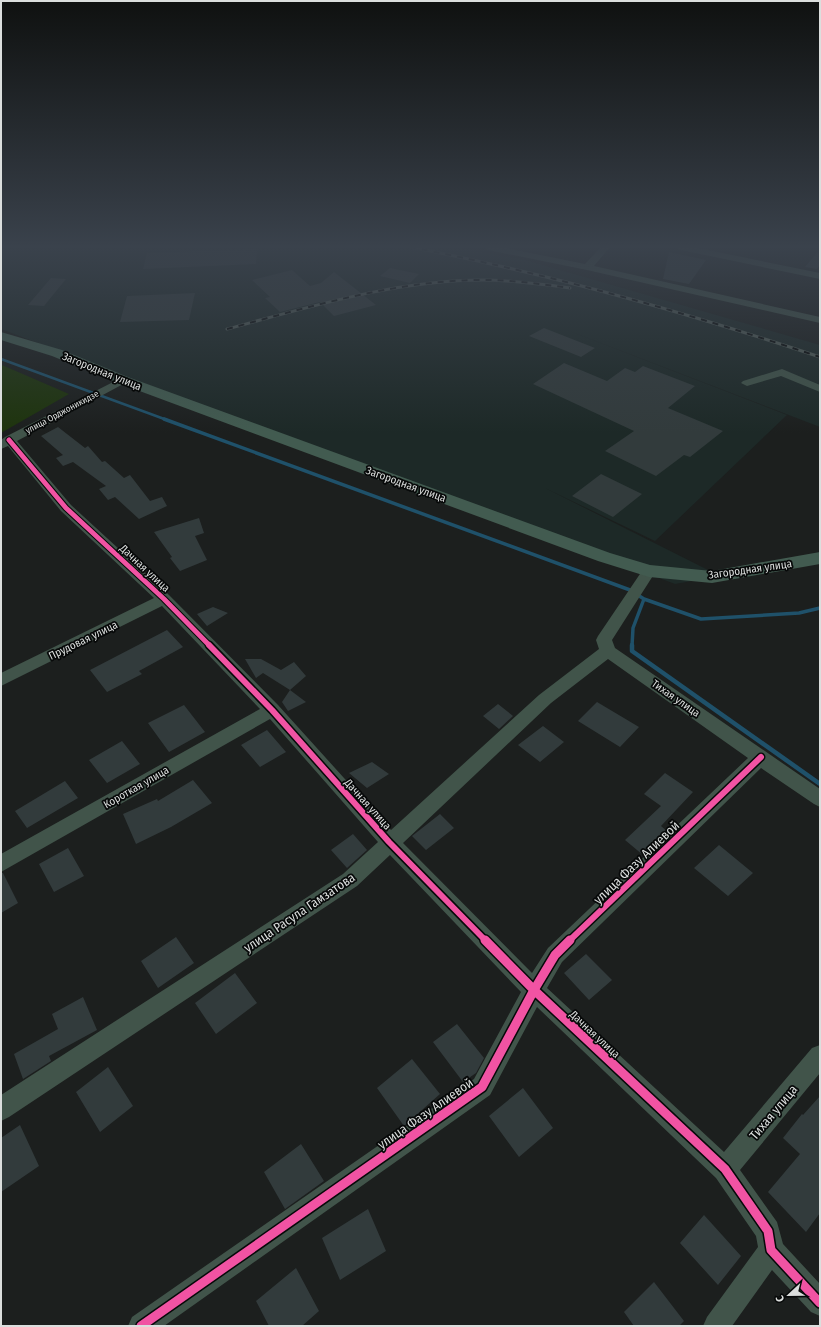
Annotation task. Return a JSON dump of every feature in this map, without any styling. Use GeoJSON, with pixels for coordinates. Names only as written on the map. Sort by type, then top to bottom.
{"type":"FeatureCollection","features":[{"type":"Feature","properties":{"kind":"main road","name":"Загородная улица"},"geometry":{"type":"LineString","coordinates":[[1,336],[57,353],[123,380],[604,557],[649,571],[712,576],[820,558]]}},
{"type":"Feature","properties":{"kind":"street"},"geometry":{"type":"LineString","coordinates":[[771,309],[820,320]]}},
{"type":"Feature","properties":{"kind":"street"},"geometry":{"type":"LineString","coordinates":[[747,383],[782,372],[820,389]]}},
{"type":"Feature","properties":{"kind":"street","name":"улица Орджоникидзе"},"geometry":{"type":"LineString","coordinates":[[5,443],[123,380]]}},
{"type":"Feature","properties":{"kind":"street","name":"Дачная улица"},"geometry":{"type":"LineString","coordinates":[[5,443],[66,508],[164,599],[272,710],[390,842],[534,990],[725,1169],[768,1230],[771,1250]]}},
{"type":"Feature","properties":{"kind":"street"},"geometry":{"type":"LineString","coordinates":[[608,651],[604,640],[649,571]]}},
{"type":"Feature","properties":{"kind":"street","name":"Прудовая улица"},"geometry":{"type":"LineString","coordinates":[[1,680],[164,599]]}},
{"type":"Feature","properties":{"kind":"street","name":"Тихая улица"},"geometry":{"type":"LineString","coordinates":[[608,651],[820,799]]}},
{"type":"Feature","properties":{"kind":"street","name":"улица Расула Гамзатова"},"geometry":{"type":"LineString","coordinates":[[1,1109],[350,880],[544,699],[608,651]]}},
{"type":"Feature","properties":{"kind":"street","name":"Короткая улица"},"geometry":{"type":"LineString","coordinates":[[1,864],[272,710]]}},
{"type":"Feature","properties":{"kind":"street","name":"улица Фазу Алиевой"},"geometry":{"type":"LineString","coordinates":[[141,1326],[482,1087],[554,955],[761,757]]}},
{"type":"Feature","properties":{"kind":"street","name":"Тихая улица"},"geometry":{"type":"LineString","coordinates":[[725,1169],[820,1056]]}},
{"type":"Feature","properties":{"kind":"street"},"geometry":{"type":"LineString","coordinates":[[716,1326],[771,1250],[820,1303]]}},
{"type":"Feature","properties":{"kind":"shaded area"},"geometry":{"type":"Polygon","coordinates":[[[1,309],[695,309],[820,345],[820,427],[559,327],[787,415],[655,541],[545,488],[720,576],[675,584],[1,329],[1,309]]]}},
{"type":"Feature","properties":{"kind":"green space"},"geometry":{"type":"Polygon","coordinates":[[[2,365],[69,394],[1,433],[2,365]]]}},
{"type":"Feature","properties":{"kind":"building"},"geometry":{"type":"Polygon","coordinates":[[[124,309],[191,309],[189,320],[120,322],[124,309]]]}},
{"type":"Feature","properties":{"kind":"building"},"geometry":{"type":"Polygon","coordinates":[[[277,309],[292,309],[280,312],[277,309]]]}},
{"type":"Feature","properties":{"kind":"building"},"geometry":{"type":"Polygon","coordinates":[[[327,309],[361,309],[334,316],[327,309]]]}},
{"type":"Feature","properties":{"kind":"building"},"geometry":{"type":"Polygon","coordinates":[[[544,328],[595,348],[581,357],[529,336],[544,328]]]}},
{"type":"Feature","properties":{"kind":"building"},"geometry":{"type":"Polygon","coordinates":[[[564,363],[607,381],[625,368],[635,372],[643,366],[695,386],[668,408],[723,431],[690,457],[684,455],[656,476],[605,451],[634,431],[533,384],[564,363]]]}},
{"type":"Feature","properties":{"kind":"building"},"geometry":{"type":"Polygon","coordinates":[[[58,427],[85,448],[88,446],[102,462],[105,461],[124,478],[130,475],[150,501],[162,497],[167,506],[139,519],[115,497],[108,500],[99,489],[106,486],[73,462],[63,466],[56,458],[63,455],[41,436],[58,427]]]}},
{"type":"Feature","properties":{"kind":"building"},"geometry":{"type":"Polygon","coordinates":[[[601,474],[642,494],[613,517],[572,496],[601,474]]]}},
{"type":"Feature","properties":{"kind":"building"},"geometry":{"type":"Polygon","coordinates":[[[199,518],[204,533],[195,536],[207,560],[180,571],[154,532],[199,518]]]}},
{"type":"Feature","properties":{"kind":"building"},"geometry":{"type":"Polygon","coordinates":[[[213,607],[228,613],[207,626],[197,614],[213,607]]]}},
{"type":"Feature","properties":{"kind":"building"},"geometry":{"type":"Polygon","coordinates":[[[167,630],[183,647],[139,671],[142,674],[107,692],[90,670],[167,630]]]}},
{"type":"Feature","properties":{"kind":"building"},"geometry":{"type":"Polygon","coordinates":[[[245,659],[261,659],[281,670],[294,662],[306,676],[290,690],[263,673],[256,678],[245,659]]]}},
{"type":"Feature","properties":{"kind":"building"},"geometry":{"type":"Polygon","coordinates":[[[290,690],[306,702],[288,711],[282,702],[290,690]]]}},
{"type":"Feature","properties":{"kind":"building"},"geometry":{"type":"Polygon","coordinates":[[[597,702],[639,727],[620,747],[578,721],[597,702]]]}},
{"type":"Feature","properties":{"kind":"building"},"geometry":{"type":"Polygon","coordinates":[[[498,704],[513,716],[499,729],[483,716],[498,704]]]}},
{"type":"Feature","properties":{"kind":"building"},"geometry":{"type":"Polygon","coordinates":[[[184,705],[205,732],[169,752],[148,723],[184,705]]]}},
{"type":"Feature","properties":{"kind":"building"},"geometry":{"type":"Polygon","coordinates":[[[543,726],[564,742],[540,762],[518,745],[543,726]]]}},
{"type":"Feature","properties":{"kind":"building"},"geometry":{"type":"Polygon","coordinates":[[[267,730],[286,752],[260,767],[241,745],[267,730]]]}},
{"type":"Feature","properties":{"kind":"building"},"geometry":{"type":"Polygon","coordinates":[[[122,741],[140,764],[107,783],[89,760],[122,741]]]}},
{"type":"Feature","properties":{"kind":"building"},"geometry":{"type":"Polygon","coordinates":[[[372,762],[389,774],[367,788],[349,773],[372,762]]]}},
{"type":"Feature","properties":{"kind":"building"},"geometry":{"type":"Polygon","coordinates":[[[665,773],[693,792],[661,826],[668,832],[643,855],[625,840],[661,806],[644,794],[665,773]]]}},
{"type":"Feature","properties":{"kind":"building"},"geometry":{"type":"Polygon","coordinates":[[[193,780],[212,803],[171,827],[136,844],[123,814],[157,799],[158,801],[193,780]]]}},
{"type":"Feature","properties":{"kind":"building"},"geometry":{"type":"Polygon","coordinates":[[[65,781],[78,798],[27,828],[15,811],[65,781]]]}},
{"type":"Feature","properties":{"kind":"building"},"geometry":{"type":"Polygon","coordinates":[[[440,814],[454,828],[426,850],[412,836],[440,814]]]}},
{"type":"Feature","properties":{"kind":"building"},"geometry":{"type":"Polygon","coordinates":[[[353,834],[367,850],[347,868],[331,850],[353,834]]]}},
{"type":"Feature","properties":{"kind":"building"},"geometry":{"type":"Polygon","coordinates":[[[719,845],[753,873],[728,896],[694,868],[719,845]]]}},
{"type":"Feature","properties":{"kind":"building"},"geometry":{"type":"Polygon","coordinates":[[[68,848],[84,876],[54,892],[39,864],[68,848]]]}},
{"type":"Feature","properties":{"kind":"building"},"geometry":{"type":"Polygon","coordinates":[[[1,873],[3,873],[18,903],[1,913],[1,873]]]}},
{"type":"Feature","properties":{"kind":"building"},"geometry":{"type":"Polygon","coordinates":[[[176,937],[194,963],[158,988],[141,961],[176,937]]]}},
{"type":"Feature","properties":{"kind":"building"},"geometry":{"type":"Polygon","coordinates":[[[586,954],[612,980],[589,1000],[564,973],[586,954]]]}},
{"type":"Feature","properties":{"kind":"building"},"geometry":{"type":"Polygon","coordinates":[[[235,973],[257,1003],[216,1034],[195,1003],[235,973]]]}},
{"type":"Feature","properties":{"kind":"building"},"geometry":{"type":"Polygon","coordinates":[[[83,997],[97,1030],[49,1056],[51,1061],[23,1079],[14,1054],[58,1029],[52,1014],[83,997]]]}},
{"type":"Feature","properties":{"kind":"building"},"geometry":{"type":"Polygon","coordinates":[[[457,1024],[484,1058],[476,1073],[463,1082],[433,1042],[457,1024]]]}},
{"type":"Feature","properties":{"kind":"building"},"geometry":{"type":"Polygon","coordinates":[[[412,1059],[440,1094],[404,1126],[377,1088],[412,1059]]]}},
{"type":"Feature","properties":{"kind":"building"},"geometry":{"type":"Polygon","coordinates":[[[108,1067],[133,1106],[100,1132],[76,1092],[108,1067]]]}},
{"type":"Feature","properties":{"kind":"building"},"geometry":{"type":"Polygon","coordinates":[[[523,1088],[553,1128],[519,1157],[489,1116],[523,1088]]]}},
{"type":"Feature","properties":{"kind":"building"},"geometry":{"type":"Polygon","coordinates":[[[820,1096],[820,1213],[806,1232],[768,1192],[800,1154],[783,1138],[802,1114],[803,1115],[820,1096]]]}},
{"type":"Feature","properties":{"kind":"building"},"geometry":{"type":"Polygon","coordinates":[[[20,1125],[39,1166],[1,1192],[1,1138],[20,1125]]]}},
{"type":"Feature","properties":{"kind":"building"},"geometry":{"type":"Polygon","coordinates":[[[301,1144],[324,1181],[285,1209],[264,1172],[301,1144]]]}},
{"type":"Feature","properties":{"kind":"building"},"geometry":{"type":"Polygon","coordinates":[[[368,1209],[386,1251],[340,1280],[322,1238],[368,1209]]]}},
{"type":"Feature","properties":{"kind":"building"},"geometry":{"type":"Polygon","coordinates":[[[704,1215],[741,1256],[718,1285],[680,1243],[704,1215]]]}},
{"type":"Feature","properties":{"kind":"building"},"geometry":{"type":"Polygon","coordinates":[[[296,1268],[319,1311],[302,1326],[269,1326],[256,1301],[296,1268]]]}},
{"type":"Feature","properties":{"kind":"building"},"geometry":{"type":"Polygon","coordinates":[[[654,1282],[684,1321],[679,1326],[634,1326],[624,1312],[654,1282]]]}},
{"type":"Feature","properties":{"kind":"waterway"},"geometry":{"type":"LineString","coordinates":[[1,359],[167,420]]}},
{"type":"Feature","properties":{"kind":"waterway"},"geometry":{"type":"LineString","coordinates":[[164,419],[630,590],[644,599]]}},
{"type":"Feature","properties":{"kind":"waterway"},"geometry":{"type":"LineString","coordinates":[[632,646],[633,628],[644,599]]}},
{"type":"Feature","properties":{"kind":"waterway"},"geometry":{"type":"LineString","coordinates":[[644,599],[701,619],[799,613],[820,608]]}},
{"type":"Feature","properties":{"kind":"waterway"},"geometry":{"type":"LineString","coordinates":[[632,646],[632,651],[820,784]]}},
{"type":"Feature","properties":{"kind":"railway"},"geometry":{"type":"LineString","coordinates":[[227,329],[303,309]]}},
{"type":"Feature","properties":{"kind":"railway"},"geometry":{"type":"LineString","coordinates":[[664,309],[820,357]]}},
{"type":"Feature","properties":{"kind":"cycle path"},"geometry":{"type":"LineString","coordinates":[[9,440],[66,508],[164,599],[272,710],[389,842],[534,990],[725,1169],[768,1231],[771,1250],[820,1303]]}},
{"type":"Feature","properties":{"kind":"cycle path"},"geometry":{"type":"LineString","coordinates":[[141,1326],[482,1087],[534,990],[555,955],[761,757]]}}]}
